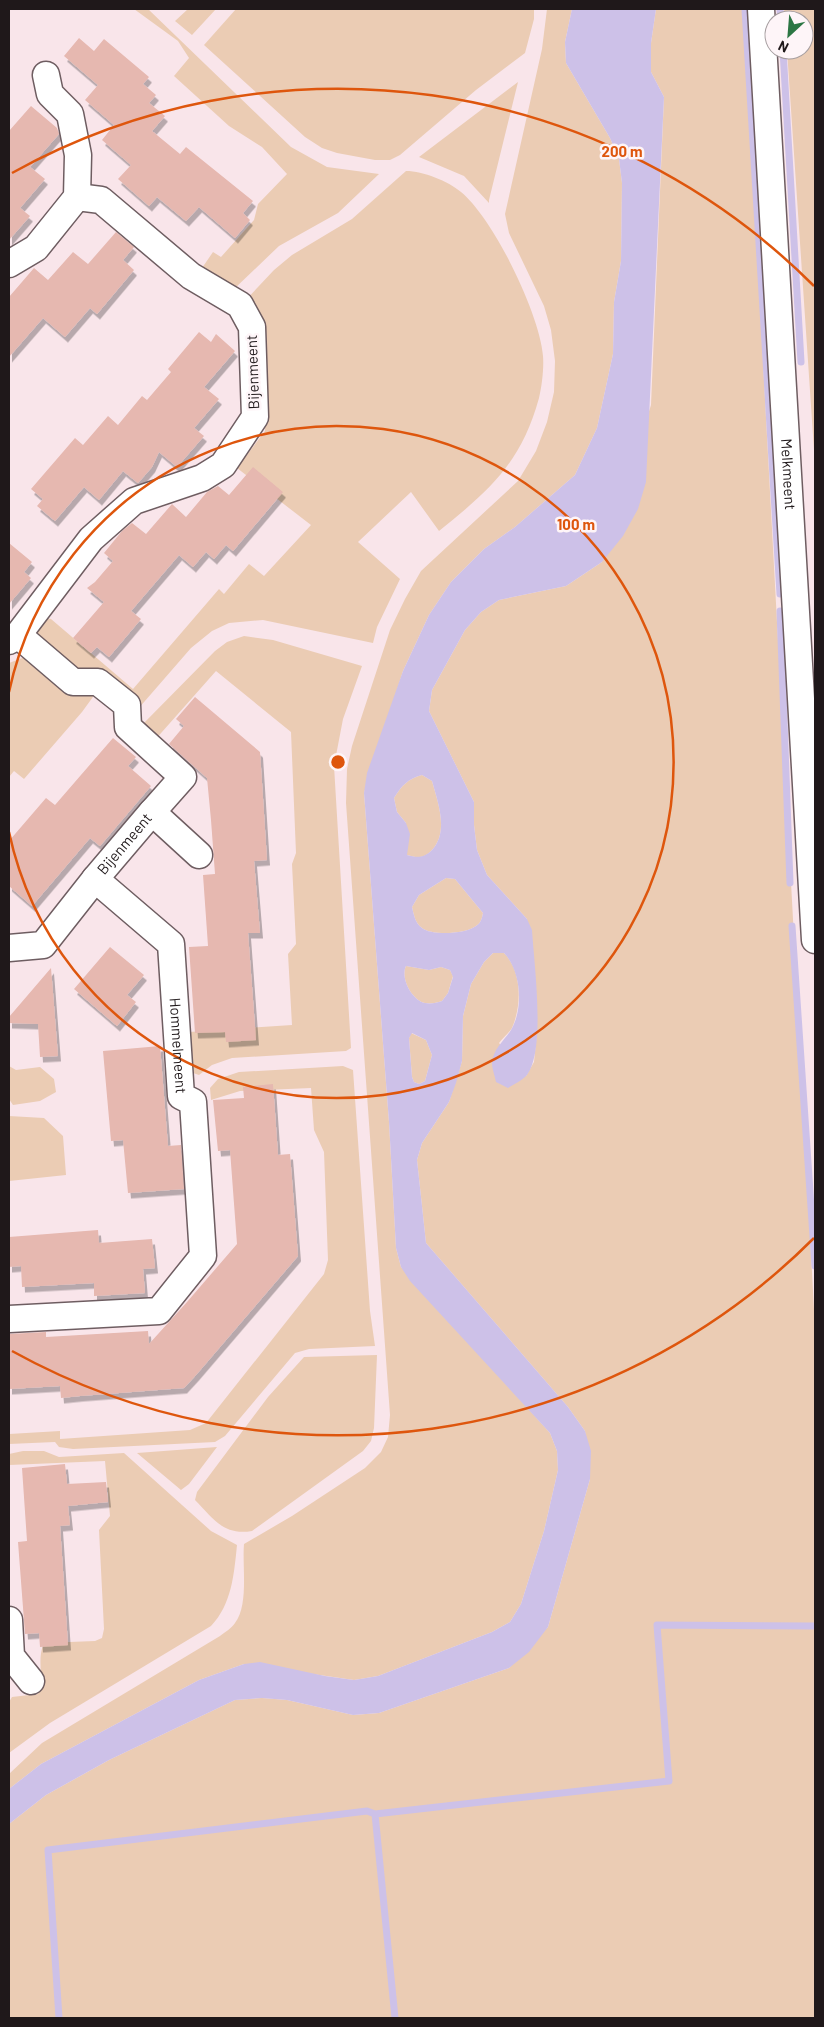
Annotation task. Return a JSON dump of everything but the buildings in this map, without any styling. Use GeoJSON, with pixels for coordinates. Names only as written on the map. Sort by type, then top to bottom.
{"type":"FeatureCollection","features":[{"type":"Feature","properties":{"kind":"street","name":"Melkmeent"},"geometry":{"type":"LineString","coordinates":[[761,9],[815,940]]}},
{"type":"Feature","properties":{"kind":"street"},"geometry":{"type":"LineString","coordinates":[[9,264],[36,248],[77,197],[78,155],[70,114],[50,94],[46,75]]}},
{"type":"Feature","properties":{"kind":"street","name":"Bijenmeent"},"geometry":{"type":"LineString","coordinates":[[13,638],[91,539],[134,501],[202,478],[223,465],[255,417],[252,327],[240,305],[191,276],[101,200],[77,197]]}},
{"type":"Feature","properties":{"kind":"street"},"geometry":{"type":"LineString","coordinates":[[13,638],[73,682],[98,682],[127,705],[128,727],[184,777],[152,812]]}},
{"type":"Feature","properties":{"kind":"street","name":"Bijenmeent"},"geometry":{"type":"LineString","coordinates":[[96,880],[152,812],[200,855]]}},
{"type":"Feature","properties":{"kind":"street"},"geometry":{"type":"LineString","coordinates":[[9,948],[43,945],[96,880]]}},
{"type":"Feature","properties":{"kind":"street","name":"Hommelmeent"},"geometry":{"type":"LineString","coordinates":[[9,1319],[159,1312],[204,1256],[192,1102],[181,1096],[171,944],[96,880]]}},
{"type":"Feature","properties":{"kind":"street"},"geometry":{"type":"LineString","coordinates":[[9,1620],[11,1656],[31,1681]]}},
{"type":"Feature","properties":{"kind":"shaded area"},"geometry":{"type":"Polygon","coordinates":[[[134,9],[148,9],[291,147],[327,167],[379,174],[338,213],[279,246],[234,289],[202,268],[213,252],[221,257],[254,220],[258,204],[287,174],[262,147],[229,126],[174,76],[189,58],[178,41],[134,9]]]}},
{"type":"Feature","properties":{"kind":"shaded area"},"geometry":{"type":"Polygon","coordinates":[[[188,9],[216,9],[192,35],[175,21],[188,9]]]}},
{"type":"Feature","properties":{"kind":"shaded area"},"geometry":{"type":"Polygon","coordinates":[[[236,9],[534,9],[534,19],[525,53],[476,90],[400,155],[390,160],[375,160],[337,153],[322,148],[305,137],[204,45],[236,9]]]}},
{"type":"Feature","properties":{"kind":"shaded area"},"geometry":{"type":"Polygon","coordinates":[[[547,9],[572,9],[565,42],[566,63],[610,138],[619,159],[622,183],[621,261],[614,302],[613,354],[597,428],[575,475],[515,527],[484,549],[451,582],[429,615],[403,671],[364,793],[389,1122],[396,1248],[401,1267],[550,1433],[557,1451],[558,1470],[544,1531],[521,1604],[510,1622],[492,1632],[378,1676],[354,1680],[244,1664],[199,1680],[41,1764],[9,1789],[9,1774],[42,1743],[232,1627],[242,1606],[244,1544],[292,1516],[365,1468],[381,1452],[388,1437],[390,1415],[346,803],[347,769],[352,746],[390,630],[421,571],[518,481],[536,451],[547,422],[554,392],[555,361],[551,330],[544,306],[509,233],[505,214],[542,49],[547,9]]]}},
{"type":"Feature","properties":{"kind":"shaded area"},"geometry":{"type":"Polygon","coordinates":[[[572,9],[656,9],[651,43],[651,72],[664,97],[646,482],[638,509],[623,536],[602,562],[566,586],[499,600],[481,612],[465,630],[432,690],[429,711],[474,802],[477,850],[487,875],[527,919],[532,930],[537,1027],[533,1063],[527,1075],[508,1088],[496,1082],[492,1065],[493,1058],[515,1021],[518,1011],[519,990],[510,961],[504,953],[493,953],[484,962],[471,984],[463,1016],[462,1061],[456,1083],[449,1102],[422,1143],[417,1160],[426,1243],[568,1407],[585,1431],[591,1451],[590,1479],[548,1627],[529,1652],[509,1668],[379,1713],[353,1715],[287,1700],[262,1698],[235,1700],[109,1760],[46,1795],[9,1824],[9,1789],[41,1764],[199,1680],[244,1664],[260,1662],[325,1676],[354,1680],[378,1676],[492,1632],[510,1622],[521,1604],[544,1531],[558,1470],[557,1451],[550,1433],[410,1281],[401,1267],[396,1248],[389,1122],[364,793],[367,773],[403,671],[429,615],[451,582],[484,549],[515,527],[575,475],[597,428],[613,354],[614,302],[621,261],[622,183],[619,159],[610,138],[566,63],[565,42],[572,9]],[[422,775],[413,778],[400,789],[394,798],[397,812],[406,823],[410,834],[407,855],[417,857],[426,855],[437,842],[440,834],[441,817],[432,781],[422,775]],[[446,878],[419,895],[412,907],[418,924],[427,931],[441,933],[465,931],[478,925],[481,920],[483,913],[455,879],[446,878]],[[406,966],[408,988],[416,998],[425,1003],[442,1001],[448,993],[453,977],[450,970],[441,967],[429,970],[406,966]],[[412,1033],[409,1038],[412,1077],[414,1082],[419,1084],[425,1081],[432,1055],[426,1040],[412,1033]]]}},
{"type":"Feature","properties":{"kind":"shaded area"},"geometry":{"type":"Polygon","coordinates":[[[656,9],[744,9],[815,1328],[815,2018],[9,2018],[9,1824],[46,1795],[109,1760],[235,1700],[262,1698],[287,1700],[353,1715],[379,1713],[509,1668],[548,1627],[590,1479],[585,1431],[568,1407],[426,1243],[417,1160],[422,1143],[449,1102],[462,1061],[463,1016],[471,984],[484,962],[493,953],[504,953],[510,960],[517,979],[519,999],[512,1028],[499,1043],[526,1076],[534,1062],[537,1031],[527,919],[487,875],[477,850],[474,802],[429,711],[432,690],[465,630],[481,612],[499,600],[566,586],[602,562],[651,405],[664,97],[651,72],[651,43],[656,9]]]}},
{"type":"Feature","properties":{"kind":"shaded area"},"geometry":{"type":"Polygon","coordinates":[[[815,9],[815,465],[788,60],[814,60],[814,10],[784,10],[815,9]]]}},
{"type":"Feature","properties":{"kind":"shaded area"},"geometry":{"type":"Polygon","coordinates":[[[518,82],[489,203],[464,176],[419,157],[518,82]]]}},
{"type":"Feature","properties":{"kind":"shaded area"},"geometry":{"type":"Polygon","coordinates":[[[406,171],[427,175],[456,188],[474,205],[501,245],[534,317],[543,356],[542,383],[532,421],[513,458],[501,474],[474,502],[439,531],[411,492],[358,542],[400,579],[377,627],[373,643],[263,620],[229,623],[212,631],[191,648],[138,709],[73,673],[36,639],[36,632],[46,618],[51,619],[133,689],[219,589],[224,594],[249,564],[264,576],[311,525],[237,468],[265,431],[264,323],[243,303],[274,270],[292,255],[352,219],[406,171]]]}},
{"type":"Feature","properties":{"kind":"shaded area"},"geometry":{"type":"Polygon","coordinates":[[[244,636],[273,640],[362,666],[343,719],[334,766],[351,1048],[346,1051],[232,1058],[212,1065],[199,1075],[193,1073],[190,1068],[189,1032],[292,1025],[288,954],[296,944],[292,864],[296,853],[291,732],[216,671],[154,741],[142,725],[215,651],[227,642],[244,636]]]}},
{"type":"Feature","properties":{"kind":"shaded area"},"geometry":{"type":"Polygon","coordinates":[[[25,657],[98,690],[82,712],[24,779],[14,771],[9,777],[9,663],[25,657]]]}},
{"type":"Feature","properties":{"kind":"shaded area"},"geometry":{"type":"Polygon","coordinates":[[[422,775],[432,781],[441,817],[441,826],[437,842],[432,850],[426,855],[417,857],[407,855],[406,823],[397,812],[394,798],[406,783],[422,775]]]}},
{"type":"Feature","properties":{"kind":"shaded area"},"geometry":{"type":"Polygon","coordinates":[[[446,878],[455,879],[483,913],[479,923],[471,929],[457,932],[433,932],[422,928],[416,921],[412,907],[419,895],[446,878]]]}},
{"type":"Feature","properties":{"kind":"shaded area"},"geometry":{"type":"Polygon","coordinates":[[[406,966],[429,970],[441,967],[450,970],[453,976],[448,993],[442,1001],[425,1003],[416,998],[406,982],[406,966]]]}},
{"type":"Feature","properties":{"kind":"shaded area"},"geometry":{"type":"Polygon","coordinates":[[[411,1033],[426,1040],[432,1055],[425,1081],[419,1084],[414,1082],[412,1077],[409,1038],[411,1033]]]}},
{"type":"Feature","properties":{"kind":"shaded area"},"geometry":{"type":"Polygon","coordinates":[[[9,1066],[16,1070],[40,1067],[54,1079],[56,1092],[40,1101],[13,1105],[9,1099],[9,1066]]]}},
{"type":"Feature","properties":{"kind":"shaded area"},"geometry":{"type":"Polygon","coordinates":[[[343,1066],[353,1070],[370,1311],[375,1346],[309,1349],[295,1353],[225,1436],[215,1442],[73,1449],[59,1447],[55,1442],[9,1444],[9,1434],[60,1431],[60,1439],[190,1430],[206,1423],[324,1274],[328,1260],[324,1152],[314,1130],[311,1088],[240,1091],[211,1100],[210,1088],[218,1079],[239,1072],[343,1066]]]}},
{"type":"Feature","properties":{"kind":"shaded area"},"geometry":{"type":"Polygon","coordinates":[[[9,1116],[44,1118],[63,1136],[66,1175],[9,1181],[9,1116]]]}},
{"type":"Feature","properties":{"kind":"shaded area"},"geometry":{"type":"Polygon","coordinates":[[[377,1355],[374,1428],[371,1441],[363,1451],[252,1531],[233,1531],[226,1528],[213,1519],[195,1500],[197,1492],[268,1397],[304,1357],[377,1355]]]}},
{"type":"Feature","properties":{"kind":"shaded area"},"geometry":{"type":"Polygon","coordinates":[[[217,1447],[189,1484],[181,1490],[137,1453],[217,1447]]]}},
{"type":"Feature","properties":{"kind":"shaded area"},"geometry":{"type":"Polygon","coordinates":[[[23,1451],[44,1451],[59,1457],[124,1453],[211,1531],[237,1545],[233,1578],[228,1598],[224,1608],[211,1626],[50,1723],[9,1753],[9,1702],[12,1697],[38,1694],[44,1643],[95,1641],[102,1638],[104,1629],[99,1530],[110,1516],[105,1461],[9,1465],[9,1454],[23,1451]]]}},
{"type":"Feature","properties":{"kind":"waterway"},"geometry":{"type":"LineString","coordinates":[[745,9],[780,594]]}},
{"type":"Feature","properties":{"kind":"waterway"},"geometry":{"type":"LineString","coordinates":[[784,60],[801,362]]}},
{"type":"Feature","properties":{"kind":"waterway"},"geometry":{"type":"LineString","coordinates":[[780,611],[790,883]]}},
{"type":"Feature","properties":{"kind":"waterway"},"geometry":{"type":"LineString","coordinates":[[792,926],[815,1266]]}},
{"type":"Feature","properties":{"kind":"waterway"},"geometry":{"type":"LineString","coordinates":[[59,2018],[48,1850],[367,1811],[375,1814],[669,1781],[657,1625],[815,1626]]}},
{"type":"Feature","properties":{"kind":"waterway"},"geometry":{"type":"LineString","coordinates":[[375,1814],[395,2018]]}}]}
